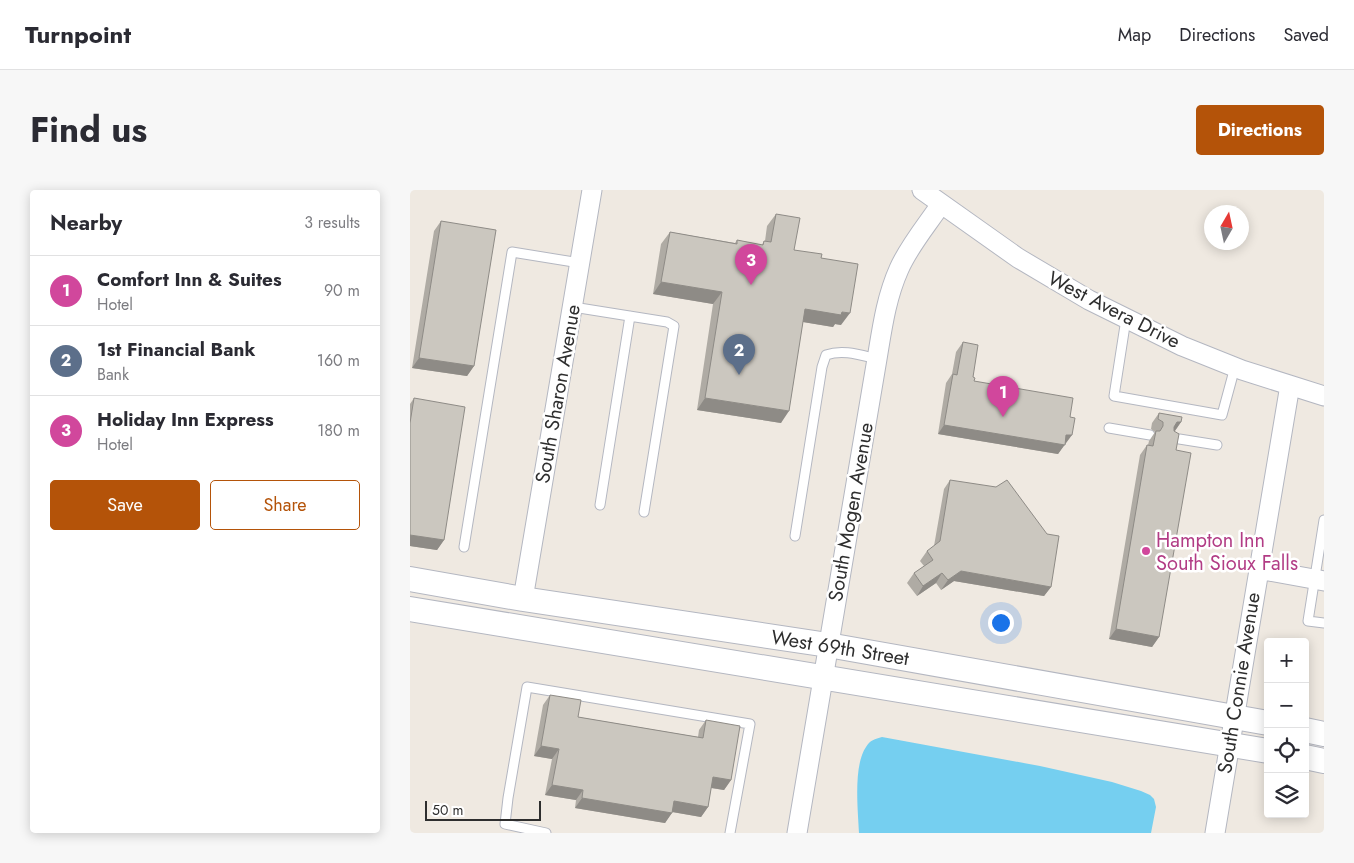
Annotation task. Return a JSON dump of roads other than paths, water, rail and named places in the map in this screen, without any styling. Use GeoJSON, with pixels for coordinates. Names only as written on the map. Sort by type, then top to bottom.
{"type":"FeatureCollection","features":[{"type":"Feature","properties":{"kind":"street","name":"South Sharon Avenue"},"geometry":{"type":"LineString","coordinates":[[523,599],[592,190]]}},
{"type":"Feature","properties":{"kind":"street","name":"West Avera Drive"},"geometry":{"type":"LineString","coordinates":[[922,190],[1018,258],[1090,300],[1182,346],[1235,367],[1324,396]]}},
{"type":"Feature","properties":{"kind":"street","name":"South Mogen Avenue"},"geometry":{"type":"LineString","coordinates":[[797,833],[889,297],[899,270],[910,249],[941,204]]}},
{"type":"Feature","properties":{"kind":"street","name":"South Connie Avenue"},"geometry":{"type":"LineString","coordinates":[[1215,833],[1290,385]]}},
{"type":"Feature","properties":{"kind":"street"},"geometry":{"type":"LineString","coordinates":[[1258,570],[1319,581]]}},
{"type":"Feature","properties":{"kind":"street","name":"West 69th Street"},"geometry":{"type":"LineString","coordinates":[[410,579],[523,599],[828,644],[1264,723]]}},
{"type":"Feature","properties":{"kind":"street","name":"West 69th Street"},"geometry":{"type":"LineString","coordinates":[[410,609],[1264,750]]}},
{"type":"Feature","properties":{"kind":"street"},"geometry":{"type":"LineString","coordinates":[[1309,731],[1324,734]]}},
{"type":"Feature","properties":{"kind":"street"},"geometry":{"type":"LineString","coordinates":[[1309,758],[1324,761]]}},
{"type":"Feature","properties":{"kind":"lane"},"geometry":{"type":"LineString","coordinates":[[464,547],[512,252],[580,263]]}},
{"type":"Feature","properties":{"kind":"lane"},"geometry":{"type":"LineString","coordinates":[[573,307],[667,322],[674,326],[644,512]]}},
{"type":"Feature","properties":{"kind":"lane"},"geometry":{"type":"LineString","coordinates":[[600,505],[630,316]]}},
{"type":"Feature","properties":{"kind":"lane"},"geometry":{"type":"LineString","coordinates":[[1126,318],[1114,396],[1222,415],[1235,367]]}},
{"type":"Feature","properties":{"kind":"lane"},"geometry":{"type":"LineString","coordinates":[[795,536],[822,367],[826,356],[835,352],[846,352],[877,359]]}},
{"type":"Feature","properties":{"kind":"lane"},"geometry":{"type":"LineString","coordinates":[[1109,428],[1150,435]]}},
{"type":"Feature","properties":{"kind":"lane"},"geometry":{"type":"LineString","coordinates":[[1173,438],[1217,446]]}},
{"type":"Feature","properties":{"kind":"lane"},"geometry":{"type":"LineString","coordinates":[[1324,520],[1319,581],[1308,621],[1324,623]]}},
{"type":"Feature","properties":{"kind":"lane"},"geometry":{"type":"LineString","coordinates":[[546,833],[505,824],[528,687],[750,724],[730,833]]}},
{"type":"Feature","properties":{"kind":"water"},"geometry":{"type":"Polygon","coordinates":[[[882,737],[1040,766],[1112,782],[1141,791],[1154,799],[1156,807],[1151,833],[859,833],[857,788],[859,765],[868,745],[873,740],[882,737]]]}},
{"type":"Feature","properties":{"kind":"place","name":"Holiday Inn Express"},"geometry":{"type":"Point","coordinates":[751,285]}},
{"type":"Feature","properties":{"kind":"place","name":"1st Financial Bank"},"geometry":{"type":"Point","coordinates":[739,375]}},
{"type":"Feature","properties":{"kind":"place","name":"Comfort Inn & Suites"},"geometry":{"type":"Point","coordinates":[1003,417]}},
{"type":"Feature","properties":{"kind":"place","name":"Hampton Inn South Sioux Falls"},"geometry":{"type":"Point","coordinates":[1146,551]}}]}
